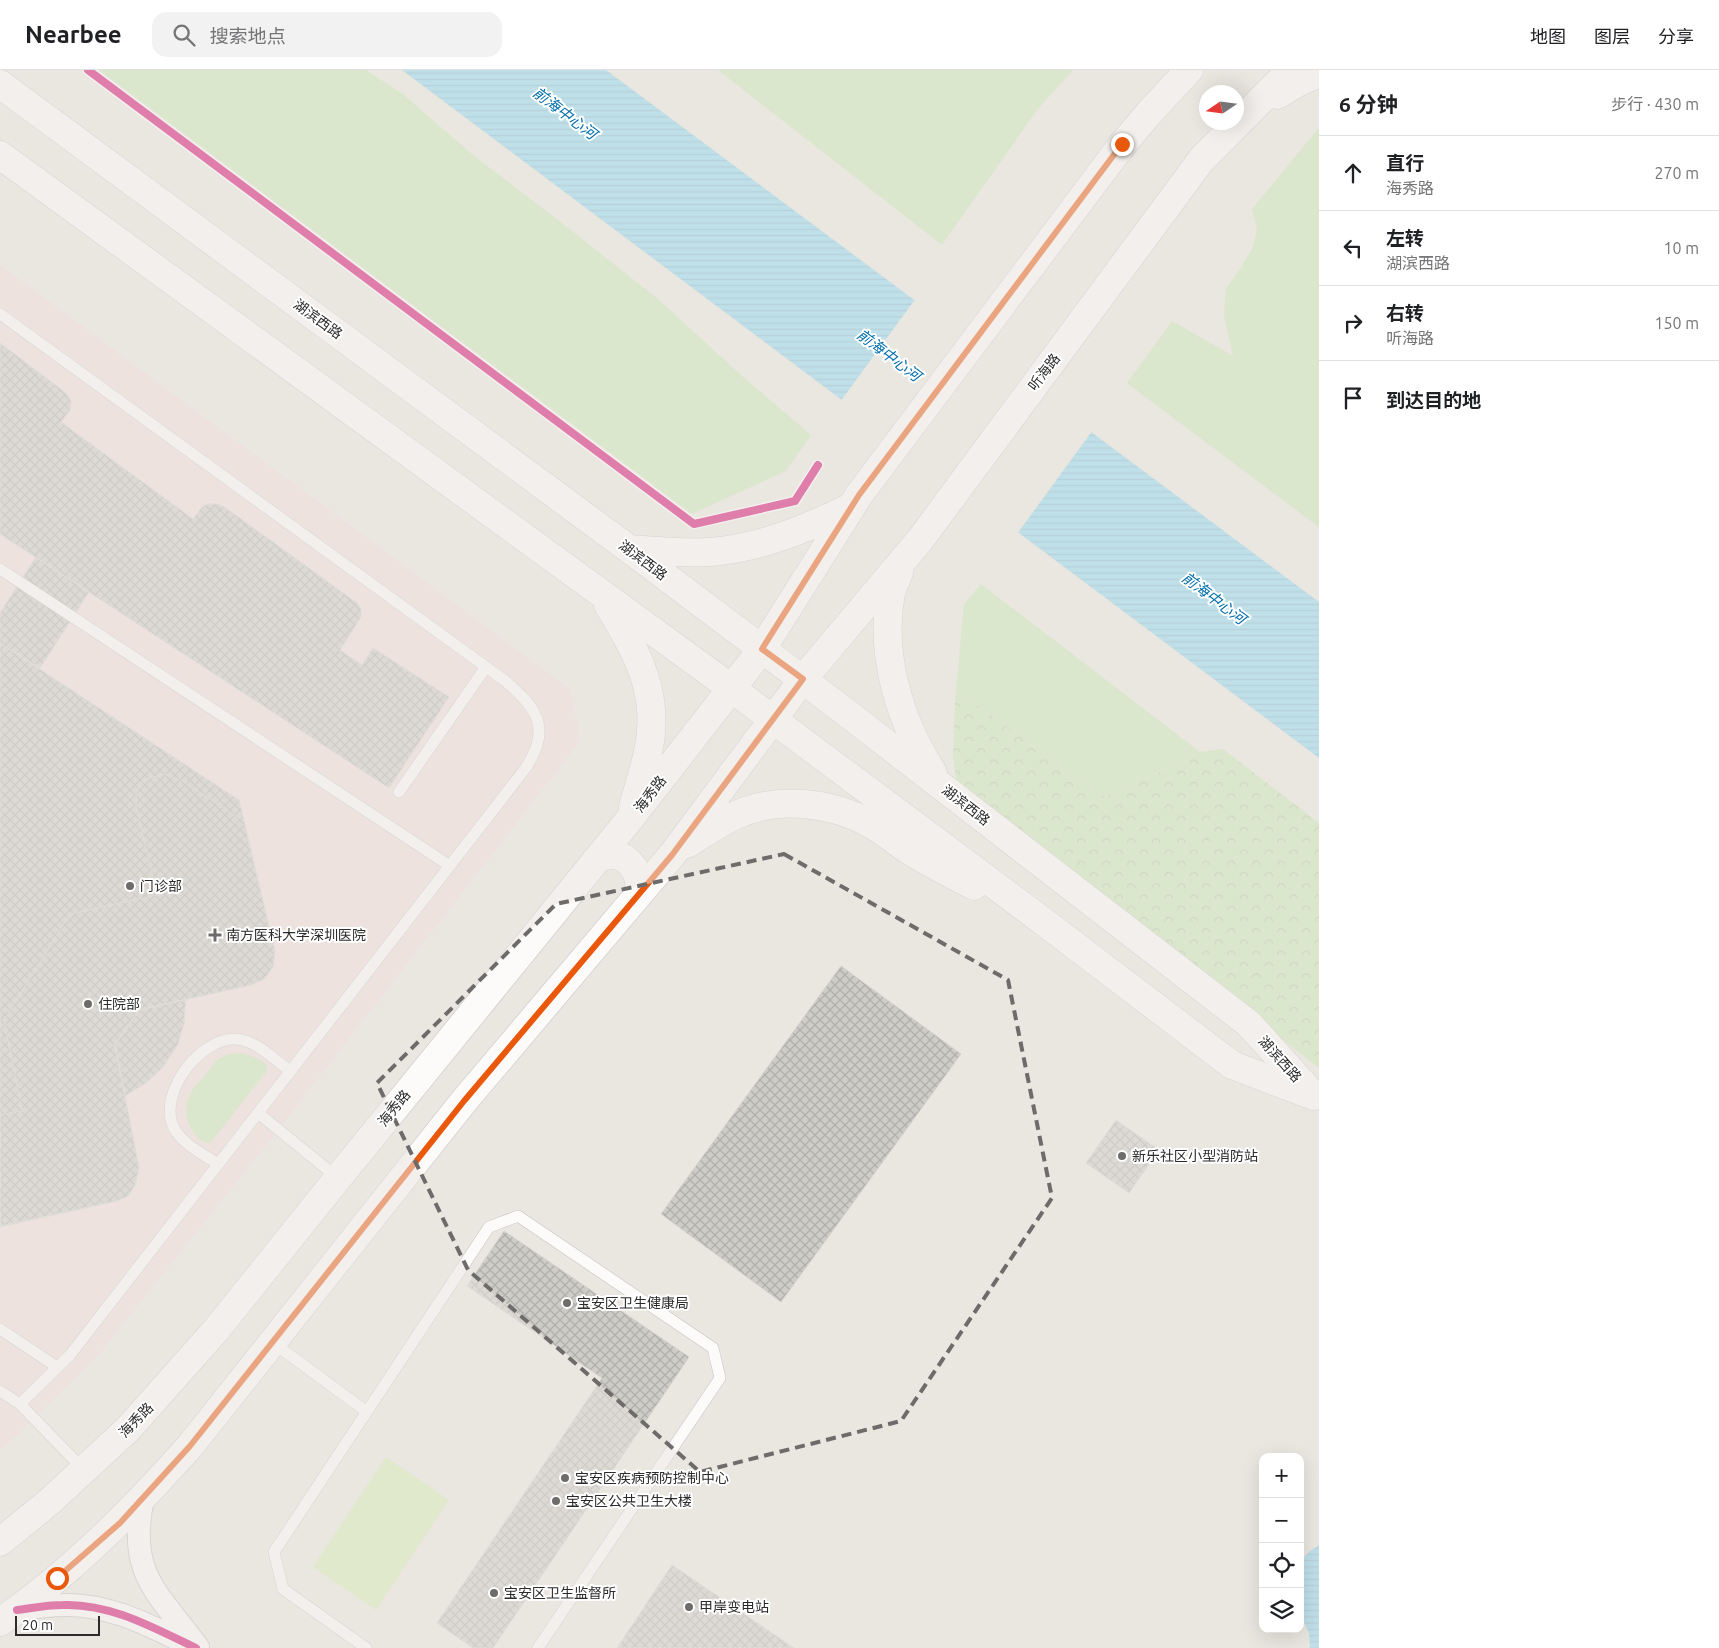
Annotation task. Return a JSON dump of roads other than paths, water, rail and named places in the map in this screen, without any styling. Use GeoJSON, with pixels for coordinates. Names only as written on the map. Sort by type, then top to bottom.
{"type":"FeatureCollection","features":[{"type":"Feature","properties":{"kind":"main road"},"geometry":{"type":"LineString","coordinates":[[762,649],[855,501],[1122,144],[1189,70]]}},
{"type":"Feature","properties":{"kind":"main road","name":"听海路"},"geometry":{"type":"LineString","coordinates":[[803,679],[904,561],[1202,158],[1290,70]]}},
{"type":"Feature","properties":{"kind":"main road"},"geometry":{"type":"LineString","coordinates":[[1254,108],[1297,82],[1319,73]]}},
{"type":"Feature","properties":{"kind":"main road","name":"湖滨西路"},"geometry":{"type":"LineString","coordinates":[[0,84],[803,679],[1249,1024],[1314,1096],[1232,1065],[1048,924],[731,688],[0,155]]}},
{"type":"Feature","properties":{"kind":"main road"},"geometry":{"type":"LineString","coordinates":[[629,549],[709,552],[746,546],[794,533],[855,501]]}},
{"type":"Feature","properties":{"kind":"main road"},"geometry":{"type":"LineString","coordinates":[[904,561],[891,592],[888,623],[890,659],[896,691],[907,725],[922,757],[940,785]]}},
{"type":"Feature","properties":{"kind":"main road"},"geometry":{"type":"LineString","coordinates":[[600,593],[624,631],[641,663],[649,689],[652,717],[648,750],[629,820]]}},
{"type":"Feature","properties":{"kind":"main road","name":"海秀路"},"geometry":{"type":"LineString","coordinates":[[0,1542],[49,1502],[138,1418],[203,1344],[629,820],[762,649]]}},
{"type":"Feature","properties":{"kind":"main road"},"geometry":{"type":"LineString","coordinates":[[8,1616],[93,1548],[143,1498],[190,1446],[464,1101],[672,855],[803,679]]}},
{"type":"Feature","properties":{"kind":"main road"},"geometry":{"type":"LineString","coordinates":[[672,855],[710,829],[738,814],[766,806],[794,803],[835,808],[869,823],[933,864],[1048,924]]}},
{"type":"Feature","properties":{"kind":"main road"},"geometry":{"type":"LineString","coordinates":[[596,860],[602,856],[617,856],[625,859],[632,865],[640,882],[639,891],[635,899]]}},
{"type":"Feature","properties":{"kind":"street"},"geometry":{"type":"LineString","coordinates":[[143,1498],[138,1536],[139,1554],[144,1570],[157,1594],[198,1648]]}},
{"type":"Feature","properties":{"kind":"street"},"geometry":{"type":"LineString","coordinates":[[8,1616],[64,1605],[107,1610],[198,1648]]}},
{"type":"Feature","properties":{"kind":"lane"},"geometry":{"type":"LineString","coordinates":[[0,314],[486,667],[526,701],[534,713],[539,726],[539,741],[534,756],[525,769],[70,1355],[20,1404]]}},
{"type":"Feature","properties":{"kind":"lane"},"geometry":{"type":"LineString","coordinates":[[0,569],[450,866]]}},
{"type":"Feature","properties":{"kind":"lane"},"geometry":{"type":"LineString","coordinates":[[399,792],[486,667]]}},
{"type":"Feature","properties":{"kind":"lane"},"geometry":{"type":"LineString","coordinates":[[218,1164],[182,1138],[174,1128],[171,1119],[170,1100],[173,1090],[195,1059],[208,1047],[219,1041],[235,1038],[254,1044],[290,1071]]}},
{"type":"Feature","properties":{"kind":"lane"},"geometry":{"type":"LineString","coordinates":[[258,1113],[338,1178]]}},
{"type":"Feature","properties":{"kind":"lane"},"geometry":{"type":"LineString","coordinates":[[366,1648],[283,1590],[274,1552],[490,1227],[518,1216],[713,1348],[720,1378],[538,1648]]}},
{"type":"Feature","properties":{"kind":"lane"},"geometry":{"type":"LineString","coordinates":[[0,1329],[57,1367]]}},
{"type":"Feature","properties":{"kind":"lane"},"geometry":{"type":"LineString","coordinates":[[272,1342],[367,1412]]}},
{"type":"Feature","properties":{"kind":"lane"},"geometry":{"type":"LineString","coordinates":[[0,1391],[20,1404],[84,1470]]}},
{"type":"Feature","properties":{"kind":"water","name":"前海中心河"},"geometry":{"type":"Polygon","coordinates":[[[402,70],[606,70],[1319,602],[1319,758],[402,70]]]}},
{"type":"Feature","properties":{"kind":"water"},"geometry":{"type":"Polygon","coordinates":[[[1319,1545],[1319,1648],[1310,1648],[1309,1633],[1304,1622],[1304,1557],[1319,1545]]]}},
{"type":"Feature","properties":{"kind":"place","name":"门诊部"},"geometry":{"type":"Point","coordinates":[130,886]}},
{"type":"Feature","properties":{"kind":"place","name":"南方医科大学深圳医院"},"geometry":{"type":"Point","coordinates":[215,935]}},
{"type":"Feature","properties":{"kind":"place","name":"住院部"},"geometry":{"type":"Point","coordinates":[88,1004]}},
{"type":"Feature","properties":{"kind":"place","name":"新乐社区小型消防站"},"geometry":{"type":"Point","coordinates":[1122,1156]}},
{"type":"Feature","properties":{"kind":"place","name":"宝安区卫生健康局"},"geometry":{"type":"Point","coordinates":[567,1303]}},
{"type":"Feature","properties":{"kind":"place","name":"宝安区疾病预防控制中心"},"geometry":{"type":"Point","coordinates":[565,1478]}},
{"type":"Feature","properties":{"kind":"place","name":"宝安区公共卫生大楼"},"geometry":{"type":"Point","coordinates":[556,1501]}},
{"type":"Feature","properties":{"kind":"place","name":"宝安区卫生监督所"},"geometry":{"type":"Point","coordinates":[494,1593]}},
{"type":"Feature","properties":{"kind":"place","name":"甲岸变电站"},"geometry":{"type":"Point","coordinates":[689,1607]}}]}
